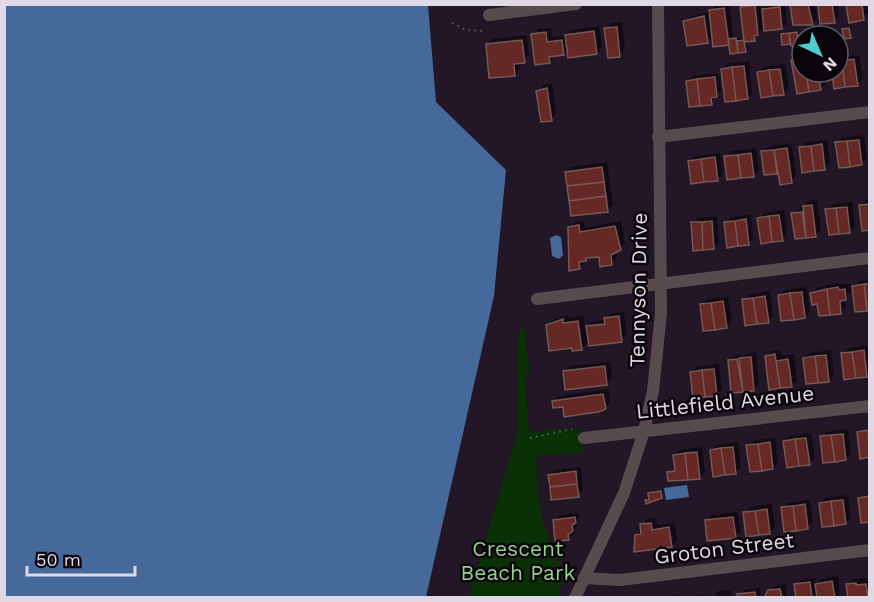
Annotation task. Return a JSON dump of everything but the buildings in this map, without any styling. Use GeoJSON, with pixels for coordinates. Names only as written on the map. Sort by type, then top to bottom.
{"type":"FeatureCollection","features":[{"type":"Feature","properties":{"kind":"street"},"geometry":{"type":"LineString","coordinates":[[489,15],[576,4]]}},
{"type":"Feature","properties":{"kind":"street","name":"Tennyson Drive"},"geometry":{"type":"LineString","coordinates":[[575,597],[624,493],[644,430],[659,350],[658,4]]}},
{"type":"Feature","properties":{"kind":"street"},"geometry":{"type":"LineString","coordinates":[[658,137],[870,112]]}},
{"type":"Feature","properties":{"kind":"street"},"geometry":{"type":"LineString","coordinates":[[537,299],[870,258]]}},
{"type":"Feature","properties":{"kind":"street","name":"Littlefield Avenue"},"geometry":{"type":"LineString","coordinates":[[584,438],[870,406]]}},
{"type":"Feature","properties":{"kind":"street","name":"Groton Street"},"geometry":{"type":"LineString","coordinates":[[584,578],[620,580],[870,550]]}},
{"type":"Feature","properties":{"kind":"path"},"geometry":{"type":"LineString","coordinates":[[452,23],[466,30],[484,31]]}},
{"type":"Feature","properties":{"kind":"path"},"geometry":{"type":"LineString","coordinates":[[530,438],[572,429]]}},
{"type":"Feature","properties":{"kind":"green space","name":"Crescent Beach Park"},"geometry":{"type":"Polygon","coordinates":[[[524,325],[530,374],[525,375],[529,432],[580,429],[583,452],[536,456],[540,510],[560,566],[561,586],[558,597],[468,598],[518,431],[518,333],[524,325]]]}},
{"type":"Feature","properties":{"kind":"water"},"geometry":{"type":"Polygon","coordinates":[[[4,5],[428,5],[436,102],[506,170],[494,296],[426,597],[5,597],[4,5]]]}},
{"type":"Feature","properties":{"kind":"water"},"geometry":{"type":"Polygon","coordinates":[[[556,235],[561,237],[563,255],[559,259],[552,256],[550,238],[556,235]]]}},
{"type":"Feature","properties":{"kind":"water"},"geometry":{"type":"Polygon","coordinates":[[[687,485],[689,497],[666,500],[664,488],[687,485]]]}}]}
